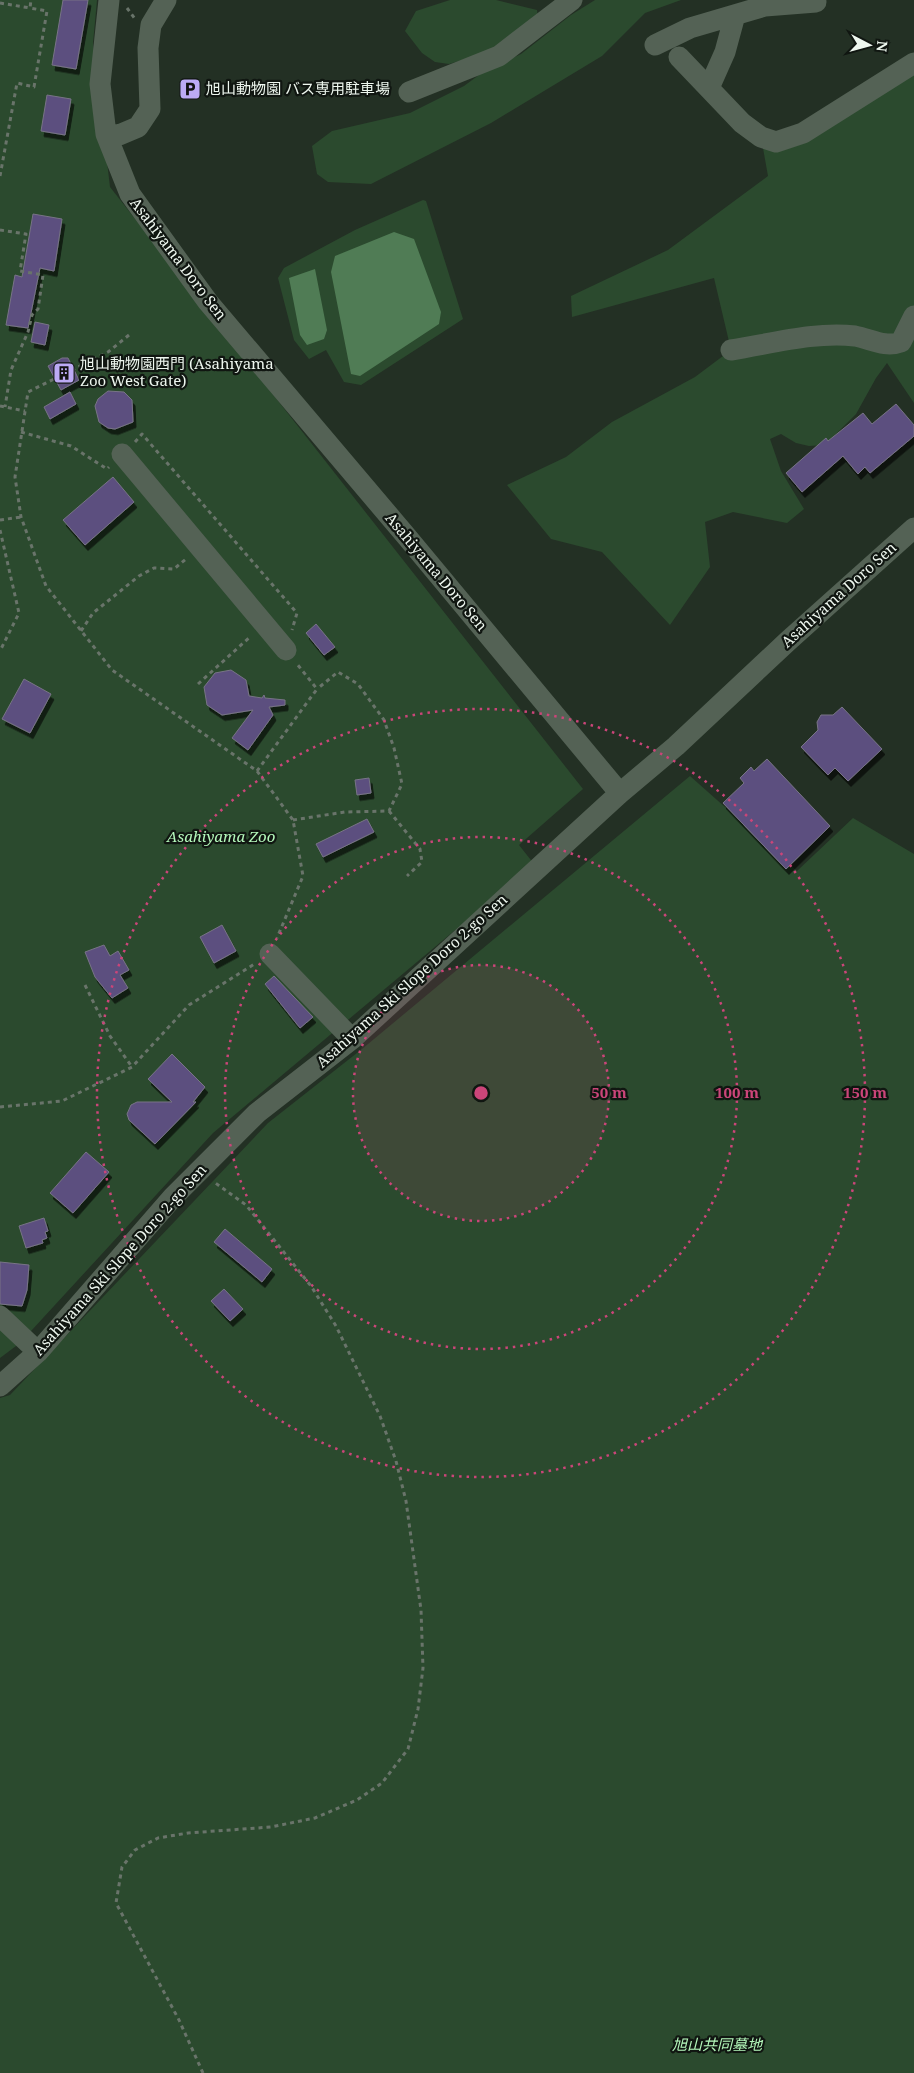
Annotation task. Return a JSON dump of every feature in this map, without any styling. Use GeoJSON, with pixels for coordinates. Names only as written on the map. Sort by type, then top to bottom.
{"type":"FeatureCollection","features":[{"type":"Feature","properties":{"kind":"street","name":"Asahiyama Doro Sen"},"geometry":{"type":"LineString","coordinates":[[110,0],[100,84],[106,134],[130,194],[208,302],[417,549],[613,784],[619,794],[676,746],[788,641],[914,528]]}},
{"type":"Feature","properties":{"kind":"street"},"geometry":{"type":"LineString","coordinates":[[106,134],[119,135],[138,127],[150,109],[148,48],[151,25],[166,0]]}},
{"type":"Feature","properties":{"kind":"street"},"geometry":{"type":"LineString","coordinates":[[409,92],[499,56],[572,0]]}},
{"type":"Feature","properties":{"kind":"street"},"geometry":{"type":"LineString","coordinates":[[655,45],[690,28],[765,6],[816,2]]}},
{"type":"Feature","properties":{"kind":"street"},"geometry":{"type":"LineString","coordinates":[[708,88],[725,52],[735,15]]}},
{"type":"Feature","properties":{"kind":"street"},"geometry":{"type":"LineString","coordinates":[[679,56],[742,123],[761,138],[776,142],[803,133],[914,63]]}},
{"type":"Feature","properties":{"kind":"street"},"geometry":{"type":"LineString","coordinates":[[731,350],[832,334],[857,336],[891,345],[900,342],[914,316]]}},
{"type":"Feature","properties":{"kind":"street"},"geometry":{"type":"LineString","coordinates":[[122,454],[286,650]]}},
{"type":"Feature","properties":{"kind":"street","name":"Asahiyama Ski Slope Doro 2-go Sen"},"geometry":{"type":"LineString","coordinates":[[0,1386],[38,1352],[173,1197],[257,1113],[352,1039],[619,794]]}},
{"type":"Feature","properties":{"kind":"street"},"geometry":{"type":"LineString","coordinates":[[270,954],[352,1039]]}},
{"type":"Feature","properties":{"kind":"street"},"geometry":{"type":"LineString","coordinates":[[0,1316],[38,1352]]}},
{"type":"Feature","properties":{"kind":"path"},"geometry":{"type":"LineString","coordinates":[[30,8],[31,0]]}},
{"type":"Feature","properties":{"kind":"path"},"geometry":{"type":"LineString","coordinates":[[128,0],[127,9],[139,23]]}},
{"type":"Feature","properties":{"kind":"path"},"geometry":{"type":"LineString","coordinates":[[0,3],[47,12],[34,87],[17,83],[0,176]]}},
{"type":"Feature","properties":{"kind":"path"},"geometry":{"type":"LineString","coordinates":[[0,230],[26,234],[20,271],[42,275],[38,309],[32,315],[28,332],[11,370],[5,407]]}},
{"type":"Feature","properties":{"kind":"path"},"geometry":{"type":"LineString","coordinates":[[0,1107],[62,1101],[132,1067],[189,1005],[270,954],[303,876],[293,820],[257,771],[112,670],[46,586],[21,517],[15,477],[28,392],[108,352],[129,335]]}},
{"type":"Feature","properties":{"kind":"path"},"geometry":{"type":"LineString","coordinates":[[0,406],[25,411]]}},
{"type":"Feature","properties":{"kind":"path"},"geometry":{"type":"LineString","coordinates":[[0,520],[21,517]]}},
{"type":"Feature","properties":{"kind":"path"},"geometry":{"type":"LineString","coordinates":[[0,530],[19,613],[0,651]]}},
{"type":"Feature","properties":{"kind":"path"},"geometry":{"type":"LineString","coordinates":[[81,631],[93,613],[139,576],[154,568],[174,569],[200,547]]}},
{"type":"Feature","properties":{"kind":"path"},"geometry":{"type":"LineString","coordinates":[[198,684],[264,624]]}},
{"type":"Feature","properties":{"kind":"path"},"geometry":{"type":"LineString","coordinates":[[317,689],[338,672],[358,684],[384,720],[394,748],[402,784],[389,811]]}},
{"type":"Feature","properties":{"kind":"path"},"geometry":{"type":"LineString","coordinates":[[293,820],[345,812],[389,811]]}},
{"type":"Feature","properties":{"kind":"path"},"geometry":{"type":"LineString","coordinates":[[389,811],[420,849],[422,862],[407,876]]}},
{"type":"Feature","properties":{"kind":"path"},"geometry":{"type":"LineString","coordinates":[[85,985],[110,1036],[132,1067]]}},
{"type":"Feature","properties":{"kind":"path"},"geometry":{"type":"LineString","coordinates":[[203,2073],[180,2020],[116,1903],[122,1867],[135,1850],[158,1838],[188,1833],[271,1828],[315,1818],[357,1800],[382,1783],[408,1748],[418,1710],[423,1668],[421,1610],[406,1500],[396,1461],[380,1416],[336,1326],[311,1286],[246,1205],[210,1180]]}},
{"type":"Feature","properties":{"kind":"green space","name":"Asahiyama Zoo"},"geometry":{"type":"Polygon","coordinates":[[[0,0],[97,0],[93,43],[110,187],[583,789],[519,845],[534,864],[213,1133],[20,1343],[0,1358],[0,0]]]}},
{"type":"Feature","properties":{"kind":"green space"},"geometry":{"type":"Polygon","coordinates":[[[450,0],[496,0],[537,10],[538,20],[492,51],[449,64],[435,62],[422,53],[405,31],[416,11],[450,0]]]}},
{"type":"Feature","properties":{"kind":"green space"},"geometry":{"type":"Polygon","coordinates":[[[595,0],[681,0],[645,13],[602,56],[491,123],[371,184],[328,182],[317,174],[312,146],[332,131],[410,113],[464,86],[483,72],[521,54],[571,15],[595,0]]]}},
{"type":"Feature","properties":{"kind":"green space"},"geometry":{"type":"Polygon","coordinates":[[[914,63],[914,403],[887,363],[876,378],[856,414],[825,445],[809,446],[796,443],[781,434],[770,439],[781,471],[804,509],[787,523],[733,512],[705,522],[710,567],[670,625],[602,552],[551,539],[507,485],[566,457],[612,422],[695,377],[731,350],[714,278],[572,317],[571,296],[668,250],[768,176],[761,137],[776,142],[914,63]]]}},
{"type":"Feature","properties":{"kind":"green space"},"geometry":{"type":"Polygon","coordinates":[[[423,200],[426,201],[463,319],[361,385],[344,382],[326,350],[309,359],[294,340],[278,278],[284,268],[355,230],[423,200]]]}},
{"type":"Feature","properties":{"kind":"green space","name":"旭山共同墓地"},"geometry":{"type":"Polygon","coordinates":[[[690,776],[797,871],[853,818],[914,854],[914,2073],[0,2073],[0,1398],[10,1395],[268,1123],[362,1049],[690,776]]]}},
{"type":"Feature","properties":{"kind":"shaded area"},"geometry":{"type":"Polygon","coordinates":[[[394,232],[414,239],[441,312],[439,324],[360,376],[351,374],[331,272],[335,256],[394,232]]]}},
{"type":"Feature","properties":{"kind":"shaded area"},"geometry":{"type":"Polygon","coordinates":[[[315,269],[327,330],[324,339],[307,345],[300,335],[289,278],[315,269]]]}},
{"type":"Feature","properties":{"kind":"building"},"geometry":{"type":"Polygon","coordinates":[[[63,0],[88,0],[76,69],[52,65],[63,0]]]}},
{"type":"Feature","properties":{"kind":"building"},"geometry":{"type":"Polygon","coordinates":[[[47,95],[71,99],[65,135],[41,131],[47,95]]]}},
{"type":"Feature","properties":{"kind":"building"},"geometry":{"type":"Polygon","coordinates":[[[33,214],[62,219],[54,271],[40,268],[28,328],[6,325],[15,275],[22,277],[33,214]]]}},
{"type":"Feature","properties":{"kind":"building"},"geometry":{"type":"Polygon","coordinates":[[[35,322],[49,325],[45,345],[31,342],[35,322]]]}},
{"type":"Feature","properties":{"kind":"building","name":"旭山動物園西門 (Asahiyama Zoo West Gate)"},"geometry":{"type":"Polygon","coordinates":[[[62,358],[68,358],[79,380],[61,390],[48,366],[62,358]]]}},
{"type":"Feature","properties":{"kind":"building"},"geometry":{"type":"Polygon","coordinates":[[[108,391],[124,392],[132,400],[133,422],[115,429],[108,428],[99,422],[95,406],[98,399],[108,391]]]}},
{"type":"Feature","properties":{"kind":"building"},"geometry":{"type":"Polygon","coordinates":[[[70,392],[76,404],[50,419],[44,407],[70,392]]]}},
{"type":"Feature","properties":{"kind":"building"},"geometry":{"type":"Polygon","coordinates":[[[896,404],[914,425],[914,436],[870,473],[865,467],[858,474],[843,456],[802,492],[786,473],[826,438],[828,441],[863,413],[872,424],[896,404]]]}},
{"type":"Feature","properties":{"kind":"building"},"geometry":{"type":"Polygon","coordinates":[[[113,477],[134,502],[85,545],[63,520],[113,477]]]}},
{"type":"Feature","properties":{"kind":"building"},"geometry":{"type":"Polygon","coordinates":[[[316,624],[335,647],[324,655],[306,633],[316,624]]]}},
{"type":"Feature","properties":{"kind":"building"},"geometry":{"type":"Polygon","coordinates":[[[231,670],[246,680],[249,696],[262,698],[264,695],[265,698],[285,700],[285,705],[269,707],[273,715],[248,750],[232,738],[253,710],[222,715],[207,705],[204,687],[215,673],[231,670]]]}},
{"type":"Feature","properties":{"kind":"building"},"geometry":{"type":"Polygon","coordinates":[[[24,679],[51,694],[30,733],[2,719],[24,679]]]}},
{"type":"Feature","properties":{"kind":"building"},"geometry":{"type":"Polygon","coordinates":[[[842,707],[882,749],[848,781],[835,768],[828,775],[801,747],[818,730],[817,722],[821,715],[833,715],[842,707]]]}},
{"type":"Feature","properties":{"kind":"building"},"geometry":{"type":"Polygon","coordinates":[[[767,759],[830,826],[786,869],[723,803],[744,783],[740,778],[751,767],[754,771],[767,759]]]}},
{"type":"Feature","properties":{"kind":"building"},"geometry":{"type":"Polygon","coordinates":[[[369,778],[371,793],[357,795],[355,780],[369,778]]]}},
{"type":"Feature","properties":{"kind":"building"},"geometry":{"type":"Polygon","coordinates":[[[367,819],[374,832],[323,857],[316,844],[367,819]]]}},
{"type":"Feature","properties":{"kind":"building"},"geometry":{"type":"Polygon","coordinates":[[[222,925],[236,951],[214,963],[200,937],[222,925]]]}},
{"type":"Feature","properties":{"kind":"building"},"geometry":{"type":"Polygon","coordinates":[[[104,945],[110,956],[118,951],[129,970],[120,975],[128,988],[112,998],[95,977],[85,952],[104,945]]]}},
{"type":"Feature","properties":{"kind":"building"},"geometry":{"type":"Polygon","coordinates":[[[274,976],[313,1017],[300,1028],[265,984],[274,976]]]}},
{"type":"Feature","properties":{"kind":"building"},"geometry":{"type":"Polygon","coordinates":[[[172,1054],[205,1087],[193,1102],[196,1102],[155,1144],[129,1120],[127,1114],[131,1105],[137,1102],[172,1102],[148,1079],[172,1054]]]}},
{"type":"Feature","properties":{"kind":"building"},"geometry":{"type":"Polygon","coordinates":[[[86,1152],[109,1172],[73,1213],[50,1193],[86,1152]]]}},
{"type":"Feature","properties":{"kind":"building"},"geometry":{"type":"Polygon","coordinates":[[[44,1218],[48,1231],[45,1232],[47,1238],[42,1240],[43,1243],[26,1248],[19,1226],[44,1218]]]}},
{"type":"Feature","properties":{"kind":"building"},"geometry":{"type":"Polygon","coordinates":[[[225,1229],[272,1269],[262,1282],[214,1242],[225,1229]]]}},
{"type":"Feature","properties":{"kind":"building"},"geometry":{"type":"Polygon","coordinates":[[[0,1262],[29,1265],[27,1290],[22,1306],[0,1304],[0,1262]]]}},
{"type":"Feature","properties":{"kind":"building"},"geometry":{"type":"Polygon","coordinates":[[[224,1289],[243,1309],[230,1321],[211,1301],[224,1289]]]}},
{"type":"Feature","properties":{"kind":"place","name":"旭山動物園 バス専用駐車場"},"geometry":{"type":"Point","coordinates":[190,89]}},
{"type":"Feature","properties":{"kind":"place","name":"旭山動物園西門 (Asahiyama Zoo West Gate)"},"geometry":{"type":"Point","coordinates":[64,373]}}]}
